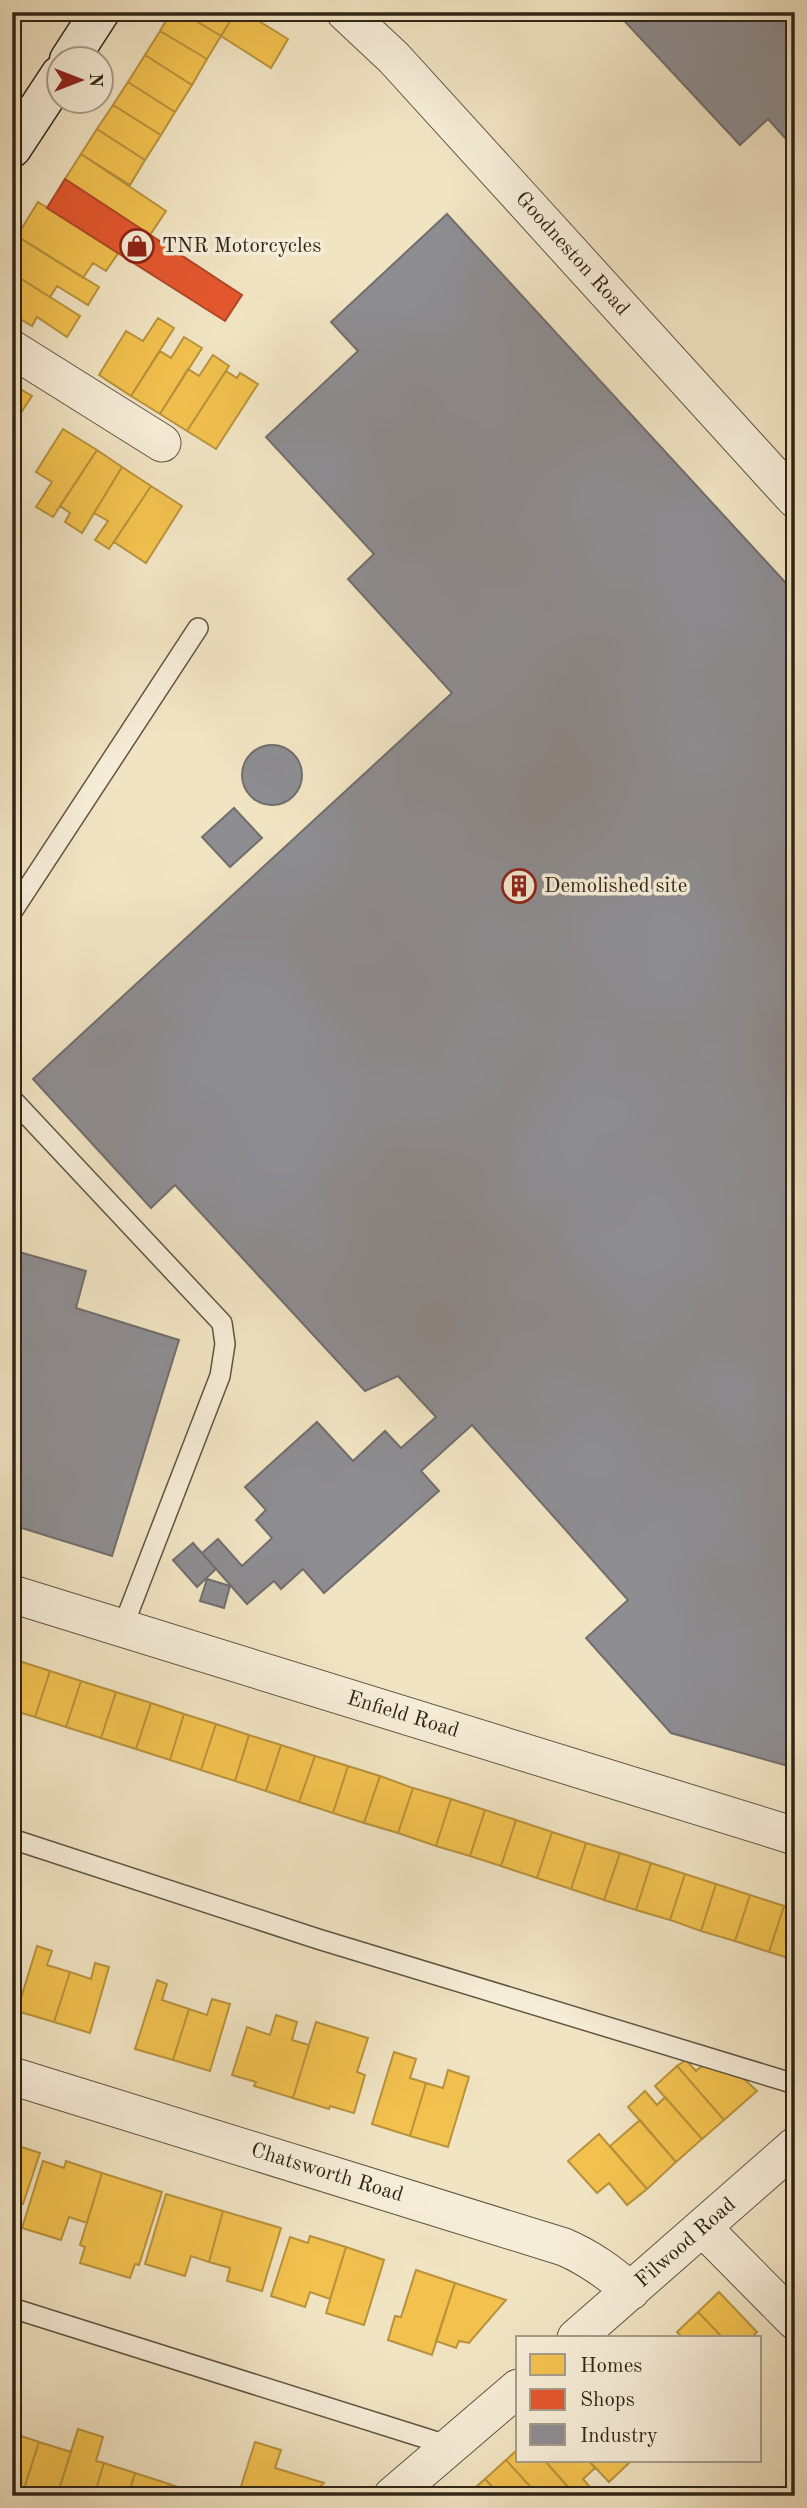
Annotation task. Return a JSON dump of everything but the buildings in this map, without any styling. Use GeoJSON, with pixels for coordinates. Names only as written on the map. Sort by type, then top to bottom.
{"type":"FeatureCollection","features":[{"type":"Feature","properties":{"kind":"main road"},"geometry":{"type":"LineString","coordinates":[[78,46],[100,12]]}},
{"type":"Feature","properties":{"kind":"main road"},"geometry":{"type":"LineString","coordinates":[[12,148],[46,96]]}},
{"type":"Feature","properties":{"kind":"street","name":"Goodneston Road"},"geometry":{"type":"LineString","coordinates":[[345,12],[394,58],[795,499]]}},
{"type":"Feature","properties":{"kind":"street"},"geometry":{"type":"LineString","coordinates":[[12,349],[162,443]]}},
{"type":"Feature","properties":{"kind":"street","name":"Enfield Road"},"geometry":{"type":"LineString","coordinates":[[12,1594],[795,1836]]}},
{"type":"Feature","properties":{"kind":"street","name":"Chatsworth Road"},"geometry":{"type":"LineString","coordinates":[[12,2076],[564,2247],[605,2269],[631,2291]]}},
{"type":"Feature","properties":{"kind":"street","name":"Filwood Road"},"geometry":{"type":"LineString","coordinates":[[578,2336],[795,2146]]}},
{"type":"Feature","properties":{"kind":"street"},"geometry":{"type":"LineString","coordinates":[[703,2228],[795,2321]]}},
{"type":"Feature","properties":{"kind":"street"},"geometry":{"type":"LineString","coordinates":[[392,2496],[516,2390]]}},
{"type":"Feature","properties":{"kind":"lane"},"geometry":{"type":"LineString","coordinates":[[12,912],[198,628]]}},
{"type":"Feature","properties":{"kind":"lane"},"geometry":{"type":"LineString","coordinates":[[12,1099],[222,1323],[225,1344],[220,1376],[122,1629]]}},
{"type":"Feature","properties":{"kind":"lane"},"geometry":{"type":"LineString","coordinates":[[12,1839],[318,1939],[795,2084]]}},
{"type":"Feature","properties":{"kind":"lane"},"geometry":{"type":"LineString","coordinates":[[12,2308],[450,2446]]}},
{"type":"Feature","properties":{"kind":"place","name":"TNR Motorcycles"},"geometry":{"type":"Point","coordinates":[137,246]}},
{"type":"Feature","properties":{"kind":"place","name":"Demolished site"},"geometry":{"type":"Point","coordinates":[519,886]}}]}
